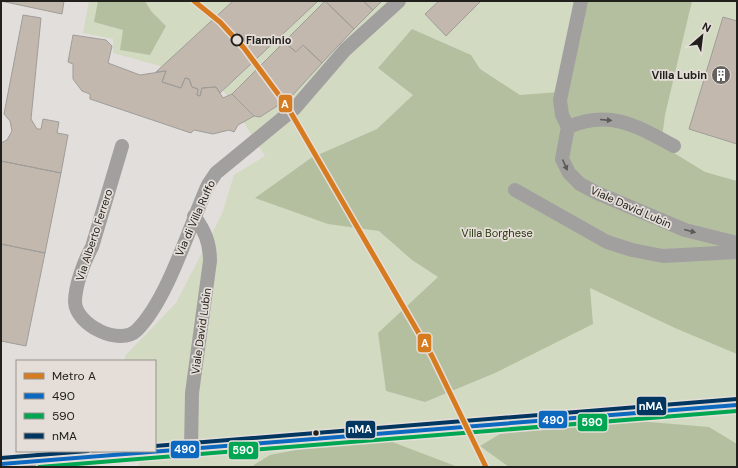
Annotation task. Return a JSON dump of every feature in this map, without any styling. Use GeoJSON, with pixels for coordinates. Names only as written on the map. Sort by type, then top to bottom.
{"type":"FeatureCollection","features":[{"type":"Feature","properties":{"kind":"lane","name":"Via di Villa Ruffo"},"geometry":{"type":"LineString","coordinates":[[131,334],[136,331],[153,308],[171,274],[194,216],[208,185],[216,173],[295,108],[345,50],[399,1]]}},
{"type":"Feature","properties":{"kind":"lane"},"geometry":{"type":"LineString","coordinates":[[580,1],[560,100],[562,115],[568,127],[591,119],[617,121],[646,130],[674,146]]}},
{"type":"Feature","properties":{"kind":"lane","name":"Viale David Lubin"},"geometry":{"type":"LineString","coordinates":[[568,127],[562,159],[569,173],[580,184],[597,193],[685,230],[737,243]]}},
{"type":"Feature","properties":{"kind":"lane","name":"Via Alberto Ferrero"},"geometry":{"type":"LineString","coordinates":[[122,146],[92,247],[84,261],[75,302],[82,319],[99,331],[116,336],[131,334]]}},
{"type":"Feature","properties":{"kind":"lane"},"geometry":{"type":"LineString","coordinates":[[515,190],[607,242],[632,250],[663,256],[737,252]]}},
{"type":"Feature","properties":{"kind":"lane","name":"Viale David Lubin"},"geometry":{"type":"LineString","coordinates":[[191,450],[192,393],[210,261],[210,251],[206,235],[194,216]]}},
{"type":"Feature","properties":{"kind":"lane"},"geometry":{"type":"LineString","coordinates":[[1,464],[191,450],[510,422],[737,405]]}},
{"type":"Feature","properties":{"kind":"green space","name":"Villa Borghese"},"geometry":{"type":"Polygon","coordinates":[[[89,1],[737,1],[737,467],[139,467],[138,452],[156,452],[156,360],[125,360],[125,356],[176,303],[222,214],[234,175],[265,156],[218,82],[113,53],[113,39],[83,33],[89,1]]]}},
{"type":"Feature","properties":{"kind":"green space"},"geometry":{"type":"Polygon","coordinates":[[[98,1],[145,1],[151,11],[166,26],[150,55],[120,50],[123,30],[94,22],[98,1]]]}},
{"type":"Feature","properties":{"kind":"green space"},"geometry":{"type":"Polygon","coordinates":[[[585,1],[692,1],[665,115],[661,145],[705,172],[737,181],[737,354],[675,328],[590,288],[593,324],[495,373],[425,402],[386,391],[378,333],[438,277],[412,260],[379,231],[328,224],[255,198],[311,158],[377,129],[413,95],[378,68],[412,29],[471,55],[480,69],[520,95],[559,92],[585,1]]]}},
{"type":"Feature","properties":{"kind":"green space"},"geometry":{"type":"Polygon","coordinates":[[[637,421],[709,427],[737,444],[737,467],[509,467],[480,446],[500,434],[580,425],[637,421]]]}},
{"type":"Feature","properties":{"kind":"green space"},"geometry":{"type":"Polygon","coordinates":[[[374,435],[458,467],[251,467],[270,455],[374,435]]]}},
{"type":"Feature","properties":{"kind":"building"},"geometry":{"type":"Polygon","coordinates":[[[1,1],[64,1],[62,14],[1,1]]]}},
{"type":"Feature","properties":{"kind":"building"},"geometry":{"type":"Polygon","coordinates":[[[233,1],[318,1],[220,93],[216,87],[202,88],[200,96],[197,95],[198,89],[192,87],[189,79],[185,78],[181,88],[162,82],[166,71],[156,72],[233,1]]]}},
{"type":"Feature","properties":{"kind":"building"},"geometry":{"type":"Polygon","coordinates":[[[325,1],[354,29],[322,63],[303,45],[296,52],[284,42],[325,1]]]}},
{"type":"Feature","properties":{"kind":"building"},"geometry":{"type":"Polygon","coordinates":[[[325,1],[363,1],[373,10],[354,29],[325,1]]]}},
{"type":"Feature","properties":{"kind":"building"},"geometry":{"type":"Polygon","coordinates":[[[363,1],[382,1],[373,10],[363,1]]]}},
{"type":"Feature","properties":{"kind":"building"},"geometry":{"type":"Polygon","coordinates":[[[439,1],[481,1],[446,36],[425,14],[439,1]]]}},
{"type":"Feature","properties":{"kind":"building"},"geometry":{"type":"Polygon","coordinates":[[[23,15],[41,18],[31,119],[37,129],[41,129],[43,119],[59,122],[57,133],[68,135],[61,173],[1,161],[1,143],[7,140],[12,131],[10,121],[4,114],[23,15]]]}},
{"type":"Feature","properties":{"kind":"building","name":"Villa Lubin"},"geometry":{"type":"Polygon","coordinates":[[[723,17],[737,21],[737,144],[689,129],[723,17]]]}},
{"type":"Feature","properties":{"kind":"building"},"geometry":{"type":"Polygon","coordinates":[[[73,35],[106,40],[112,46],[108,63],[140,75],[166,71],[162,82],[181,88],[185,78],[189,79],[192,87],[198,89],[197,95],[200,96],[202,88],[216,87],[223,98],[232,94],[254,116],[238,125],[234,132],[229,130],[213,134],[194,130],[191,133],[90,99],[90,94],[82,91],[73,79],[73,64],[68,62],[73,35]]]}},
{"type":"Feature","properties":{"kind":"building"},"geometry":{"type":"Polygon","coordinates":[[[284,42],[296,52],[303,45],[322,63],[291,97],[260,117],[254,116],[232,94],[284,42]]]}},
{"type":"Feature","properties":{"kind":"building"},"geometry":{"type":"Polygon","coordinates":[[[1,161],[61,173],[45,253],[1,244],[1,161]]]}},
{"type":"Feature","properties":{"kind":"building"},"geometry":{"type":"Polygon","coordinates":[[[1,244],[45,253],[26,346],[1,341],[1,244]]]}},
{"type":"Feature","properties":{"kind":"metro line","name":"A"},"geometry":{"type":"LineString","coordinates":[[194,1],[220,22],[244,48],[287,106],[432,356],[486,467]]}},
{"type":"Feature","properties":{"kind":"transit line","name":"nMA"},"geometry":{"type":"LineString","coordinates":[[156,446],[737,399]]}},
{"type":"Feature","properties":{"kind":"transit line","name":"490"},"geometry":{"type":"LineString","coordinates":[[156,452],[737,405]]}},
{"type":"Feature","properties":{"kind":"transit line","name":"590"},"geometry":{"type":"LineString","coordinates":[[39,467],[737,411]]}},
{"type":"Feature","properties":{"kind":"transit line","name":"nMA"},"geometry":{"type":"LineString","coordinates":[[1,458],[76,452]]}},
{"type":"Feature","properties":{"kind":"transit line","name":"490"},"geometry":{"type":"LineString","coordinates":[[1,464],[151,452]]}},
{"type":"Feature","properties":{"kind":"place","name":"Flaminio"},"geometry":{"type":"Point","coordinates":[237,40]}},
{"type":"Feature","properties":{"kind":"place","name":"Villa Lubin"},"geometry":{"type":"Point","coordinates":[721,75]}}]}
